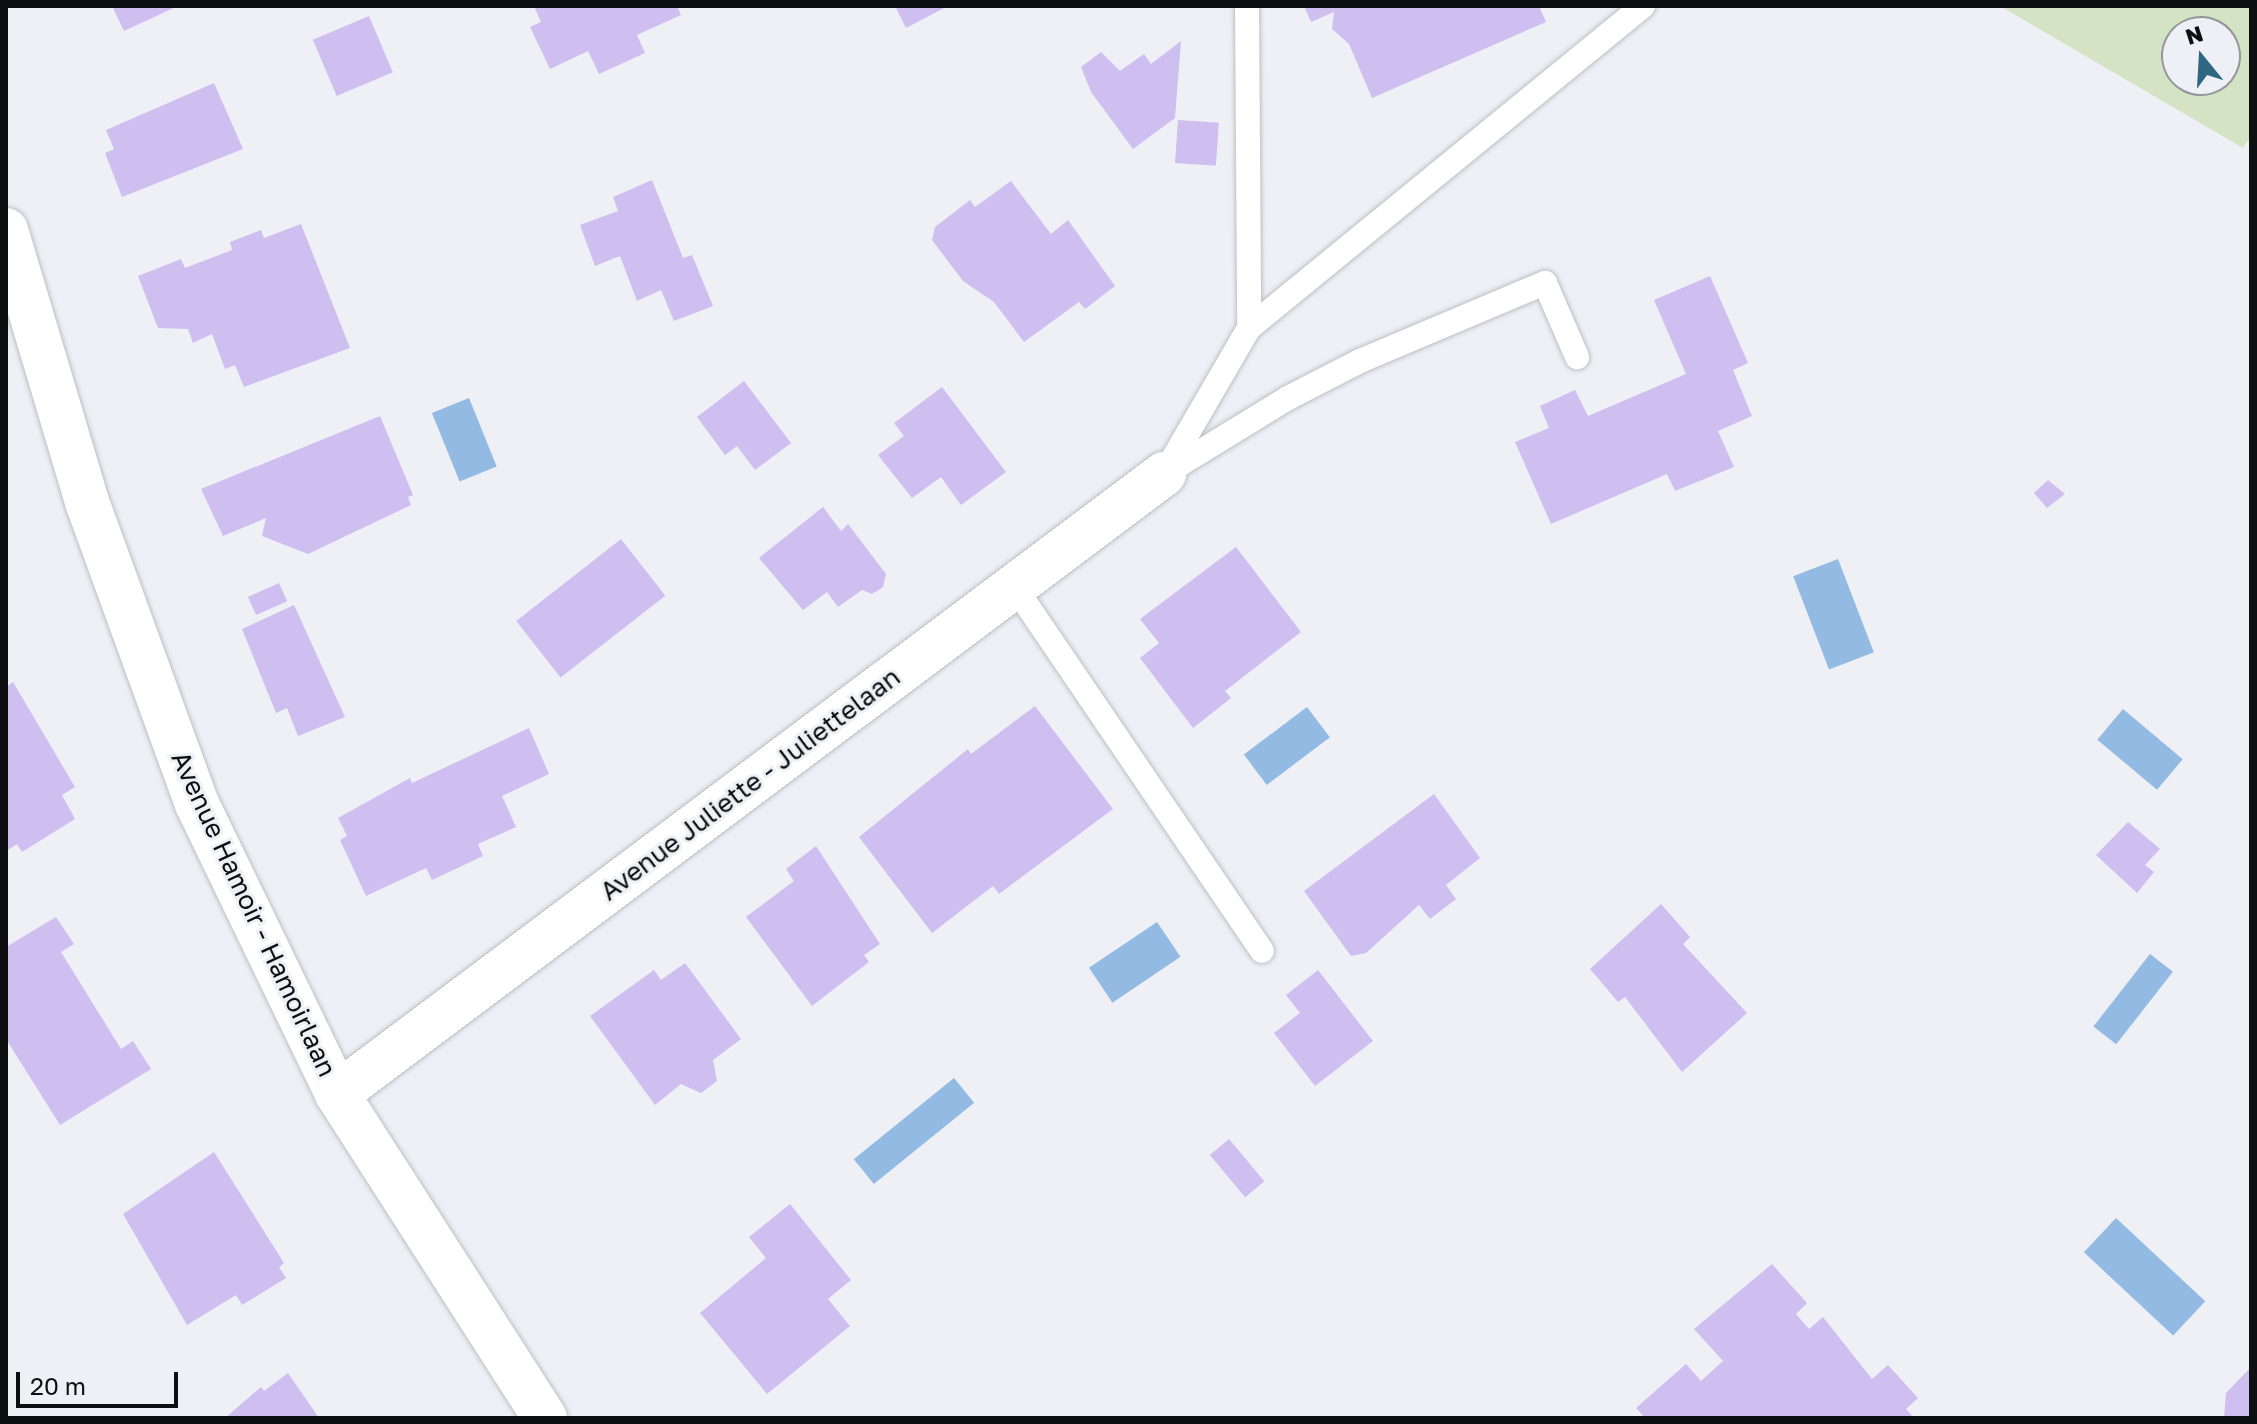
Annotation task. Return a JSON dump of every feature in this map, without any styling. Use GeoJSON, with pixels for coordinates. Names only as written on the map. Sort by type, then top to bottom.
{"type":"FeatureCollection","features":[{"type":"Feature","properties":{"kind":"street","name":"Avenue Hamoir - Hamoirlaan"},"geometry":{"type":"LineString","coordinates":[[6,230],[87,502],[197,804],[337,1094],[545,1418]]}},
{"type":"Feature","properties":{"kind":"street","name":"Avenue Juliette - Juliettelaan"},"geometry":{"type":"LineString","coordinates":[[337,1094],[1164,474]]}},
{"type":"Feature","properties":{"kind":"lane"},"geometry":{"type":"LineString","coordinates":[[1247,6],[1249,328]]}},
{"type":"Feature","properties":{"kind":"lane"},"geometry":{"type":"LineString","coordinates":[[1164,474],[1249,328],[1643,6]]}},
{"type":"Feature","properties":{"kind":"lane"},"geometry":{"type":"LineString","coordinates":[[1164,474],[1229,432],[1348,367],[1545,283],[1577,357]]}},
{"type":"Feature","properties":{"kind":"lane"},"geometry":{"type":"LineString","coordinates":[[1014,586],[1262,951]]}},
{"type":"Feature","properties":{"kind":"green space"},"geometry":{"type":"Polygon","coordinates":[[[2000,6],[2251,6],[2251,136],[2243,148],[2000,6]]]}},
{"type":"Feature","properties":{"kind":"water"},"geometry":{"type":"Polygon","coordinates":[[[469,398],[497,467],[460,482],[432,413],[469,398]]]}},
{"type":"Feature","properties":{"kind":"water"},"geometry":{"type":"Polygon","coordinates":[[[1838,559],[1874,652],[1829,670],[1793,576],[1838,559]]]}},
{"type":"Feature","properties":{"kind":"water"},"geometry":{"type":"Polygon","coordinates":[[[1307,707],[1330,737],[1267,785],[1244,755],[1307,707]]]}},
{"type":"Feature","properties":{"kind":"water"},"geometry":{"type":"Polygon","coordinates":[[[2123,709],[2183,759],[2157,790],[2097,740],[2123,709]]]}},
{"type":"Feature","properties":{"kind":"water"},"geometry":{"type":"Polygon","coordinates":[[[1157,922],[1180,957],[1113,1003],[1089,968],[1157,922]]]}},
{"type":"Feature","properties":{"kind":"water"},"geometry":{"type":"Polygon","coordinates":[[[2150,954],[2173,972],[2116,1044],[2093,1026],[2150,954]]]}},
{"type":"Feature","properties":{"kind":"water"},"geometry":{"type":"Polygon","coordinates":[[[954,1078],[974,1103],[874,1184],[854,1159],[954,1078]]]}},
{"type":"Feature","properties":{"kind":"water"},"geometry":{"type":"Polygon","coordinates":[[[2116,1218],[2205,1301],[2173,1336],[2084,1252],[2116,1218]]]}},
{"type":"Feature","properties":{"kind":"building"},"geometry":{"type":"Polygon","coordinates":[[[112,6],[178,6],[124,31],[112,6]]]}},
{"type":"Feature","properties":{"kind":"building"},"geometry":{"type":"Polygon","coordinates":[[[534,6],[677,6],[681,15],[637,35],[645,53],[599,74],[588,51],[550,69],[530,27],[541,22],[534,6]]]}},
{"type":"Feature","properties":{"kind":"building"},"geometry":{"type":"Polygon","coordinates":[[[895,6],[948,6],[906,28],[895,6]]]}},
{"type":"Feature","properties":{"kind":"building"},"geometry":{"type":"Polygon","coordinates":[[[1304,6],[1539,6],[1546,22],[1372,98],[1349,44],[1332,29],[1334,12],[1311,22],[1304,6]]]}},
{"type":"Feature","properties":{"kind":"building"},"geometry":{"type":"Polygon","coordinates":[[[369,16],[393,72],[337,96],[313,40],[369,16]]]}},
{"type":"Feature","properties":{"kind":"building"},"geometry":{"type":"Polygon","coordinates":[[[1181,41],[1175,118],[1133,149],[1091,92],[1081,67],[1101,52],[1120,71],[1144,54],[1151,64],[1181,41]]]}},
{"type":"Feature","properties":{"kind":"building"},"geometry":{"type":"Polygon","coordinates":[[[214,83],[243,149],[122,197],[105,153],[114,149],[106,130],[214,83]]]}},
{"type":"Feature","properties":{"kind":"building"},"geometry":{"type":"Polygon","coordinates":[[[1178,120],[1219,123],[1216,166],[1175,163],[1178,120]]]}},
{"type":"Feature","properties":{"kind":"building"},"geometry":{"type":"Polygon","coordinates":[[[652,180],[683,258],[692,255],[713,306],[674,321],[661,290],[637,301],[620,256],[595,266],[580,225],[618,211],[613,197],[652,180]]]}},
{"type":"Feature","properties":{"kind":"building"},"geometry":{"type":"Polygon","coordinates":[[[1011,181],[1051,234],[1068,220],[1115,286],[1085,309],[1079,302],[1024,342],[994,302],[963,281],[932,240],[935,227],[970,200],[975,207],[1011,181]]]}},
{"type":"Feature","properties":{"kind":"building"},"geometry":{"type":"Polygon","coordinates":[[[301,224],[350,348],[244,387],[235,365],[225,369],[212,334],[193,343],[188,329],[158,328],[138,276],[181,259],[185,268],[232,250],[230,242],[261,230],[264,238],[301,224]]]}},
{"type":"Feature","properties":{"kind":"building"},"geometry":{"type":"Polygon","coordinates":[[[1710,276],[1748,363],[1733,370],[1752,416],[1718,431],[1734,467],[1675,491],[1667,474],[1551,524],[1515,442],[1549,428],[1540,406],[1575,390],[1588,416],[1686,374],[1654,300],[1710,276]]]}},
{"type":"Feature","properties":{"kind":"building"},"geometry":{"type":"Polygon","coordinates":[[[744,381],[791,443],[755,470],[737,446],[725,455],[697,417],[744,381]]]}},
{"type":"Feature","properties":{"kind":"building"},"geometry":{"type":"Polygon","coordinates":[[[942,387],[1006,472],[961,505],[941,477],[912,498],[878,455],[904,436],[894,423],[942,387]]]}},
{"type":"Feature","properties":{"kind":"building"},"geometry":{"type":"Polygon","coordinates":[[[380,416],[413,495],[408,497],[411,505],[308,554],[262,536],[266,518],[223,536],[201,489],[380,416]]]}},
{"type":"Feature","properties":{"kind":"building"},"geometry":{"type":"Polygon","coordinates":[[[2048,480],[2065,494],[2047,508],[2034,493],[2048,480]]]}},
{"type":"Feature","properties":{"kind":"building"},"geometry":{"type":"Polygon","coordinates":[[[823,507],[841,531],[848,524],[886,574],[883,587],[872,594],[862,590],[838,607],[827,592],[803,610],[759,558],[823,507]]]}},
{"type":"Feature","properties":{"kind":"building"},"geometry":{"type":"Polygon","coordinates":[[[621,539],[665,596],[561,678],[516,621],[621,539]]]}},
{"type":"Feature","properties":{"kind":"building"},"geometry":{"type":"Polygon","coordinates":[[[1236,547],[1301,632],[1225,691],[1231,698],[1193,728],[1140,658],[1159,643],[1140,619],[1236,547]]]}},
{"type":"Feature","properties":{"kind":"building"},"geometry":{"type":"Polygon","coordinates":[[[279,583],[287,601],[256,615],[248,597],[279,583]]]}},
{"type":"Feature","properties":{"kind":"building"},"geometry":{"type":"Polygon","coordinates":[[[294,605],[345,717],[298,736],[287,708],[276,713],[242,629],[294,605]]]}},
{"type":"Feature","properties":{"kind":"building"},"geometry":{"type":"Polygon","coordinates":[[[13,682],[75,787],[62,795],[75,819],[22,852],[17,844],[6,851],[6,687],[13,682]]]}},
{"type":"Feature","properties":{"kind":"building"},"geometry":{"type":"Polygon","coordinates":[[[1035,706],[1113,809],[999,894],[993,886],[932,933],[859,837],[968,749],[971,754],[1035,706]]]}},
{"type":"Feature","properties":{"kind":"building"},"geometry":{"type":"Polygon","coordinates":[[[529,728],[549,774],[502,796],[516,827],[478,844],[483,856],[432,880],[426,868],[366,896],[340,840],[347,836],[338,818],[410,778],[412,783],[529,728]]]}},
{"type":"Feature","properties":{"kind":"building"},"geometry":{"type":"Polygon","coordinates":[[[1434,794],[1480,858],[1446,885],[1456,899],[1430,919],[1419,905],[1366,953],[1351,956],[1304,891],[1434,794]]]}},
{"type":"Feature","properties":{"kind":"building"},"geometry":{"type":"Polygon","coordinates":[[[2128,822],[2160,849],[2145,865],[2154,872],[2137,893],[2096,855],[2128,822]]]}},
{"type":"Feature","properties":{"kind":"building"},"geometry":{"type":"Polygon","coordinates":[[[816,846],[880,944],[864,955],[869,962],[812,1006],[746,917],[794,881],[786,869],[816,846]]]}},
{"type":"Feature","properties":{"kind":"building"},"geometry":{"type":"Polygon","coordinates":[[[1661,904],[1690,937],[1683,944],[1747,1013],[1682,1072],[1625,997],[1618,1002],[1590,969],[1661,904]]]}},
{"type":"Feature","properties":{"kind":"building"},"geometry":{"type":"Polygon","coordinates":[[[56,917],[74,944],[61,952],[121,1049],[133,1041],[151,1069],[60,1125],[6,1039],[6,947],[56,917]]]}},
{"type":"Feature","properties":{"kind":"building"},"geometry":{"type":"Polygon","coordinates":[[[685,963],[741,1039],[713,1060],[717,1081],[701,1093],[681,1084],[655,1105],[590,1016],[654,970],[661,980],[685,963]]]}},
{"type":"Feature","properties":{"kind":"building"},"geometry":{"type":"Polygon","coordinates":[[[1318,970],[1373,1041],[1315,1086],[1274,1033],[1300,1013],[1286,995],[1318,970]]]}},
{"type":"Feature","properties":{"kind":"building"},"geometry":{"type":"Polygon","coordinates":[[[1229,1139],[1264,1181],[1245,1197],[1210,1155],[1229,1139]]]}},
{"type":"Feature","properties":{"kind":"building"},"geometry":{"type":"Polygon","coordinates":[[[214,1152],[284,1263],[279,1267],[286,1278],[242,1305],[236,1295],[187,1325],[123,1214],[214,1152]]]}},
{"type":"Feature","properties":{"kind":"building"},"geometry":{"type":"Polygon","coordinates":[[[790,1204],[851,1280],[828,1299],[850,1326],[767,1394],[700,1313],[766,1258],[749,1237],[790,1204]]]}},
{"type":"Feature","properties":{"kind":"building"},"geometry":{"type":"Polygon","coordinates":[[[1772,1264],[1807,1303],[1796,1314],[1809,1329],[1823,1317],[1872,1379],[1888,1365],[1918,1398],[1906,1409],[1914,1418],[1645,1418],[1636,1408],[1686,1364],[1701,1381],[1723,1361],[1694,1329],[1772,1264]]]}},
{"type":"Feature","properties":{"kind":"building"},"geometry":{"type":"Polygon","coordinates":[[[2251,1367],[2251,1418],[2224,1418],[2226,1393],[2251,1367]]]}},
{"type":"Feature","properties":{"kind":"building"},"geometry":{"type":"Polygon","coordinates":[[[288,1373],[319,1418],[225,1418],[261,1387],[264,1391],[288,1373]]]}}]}
